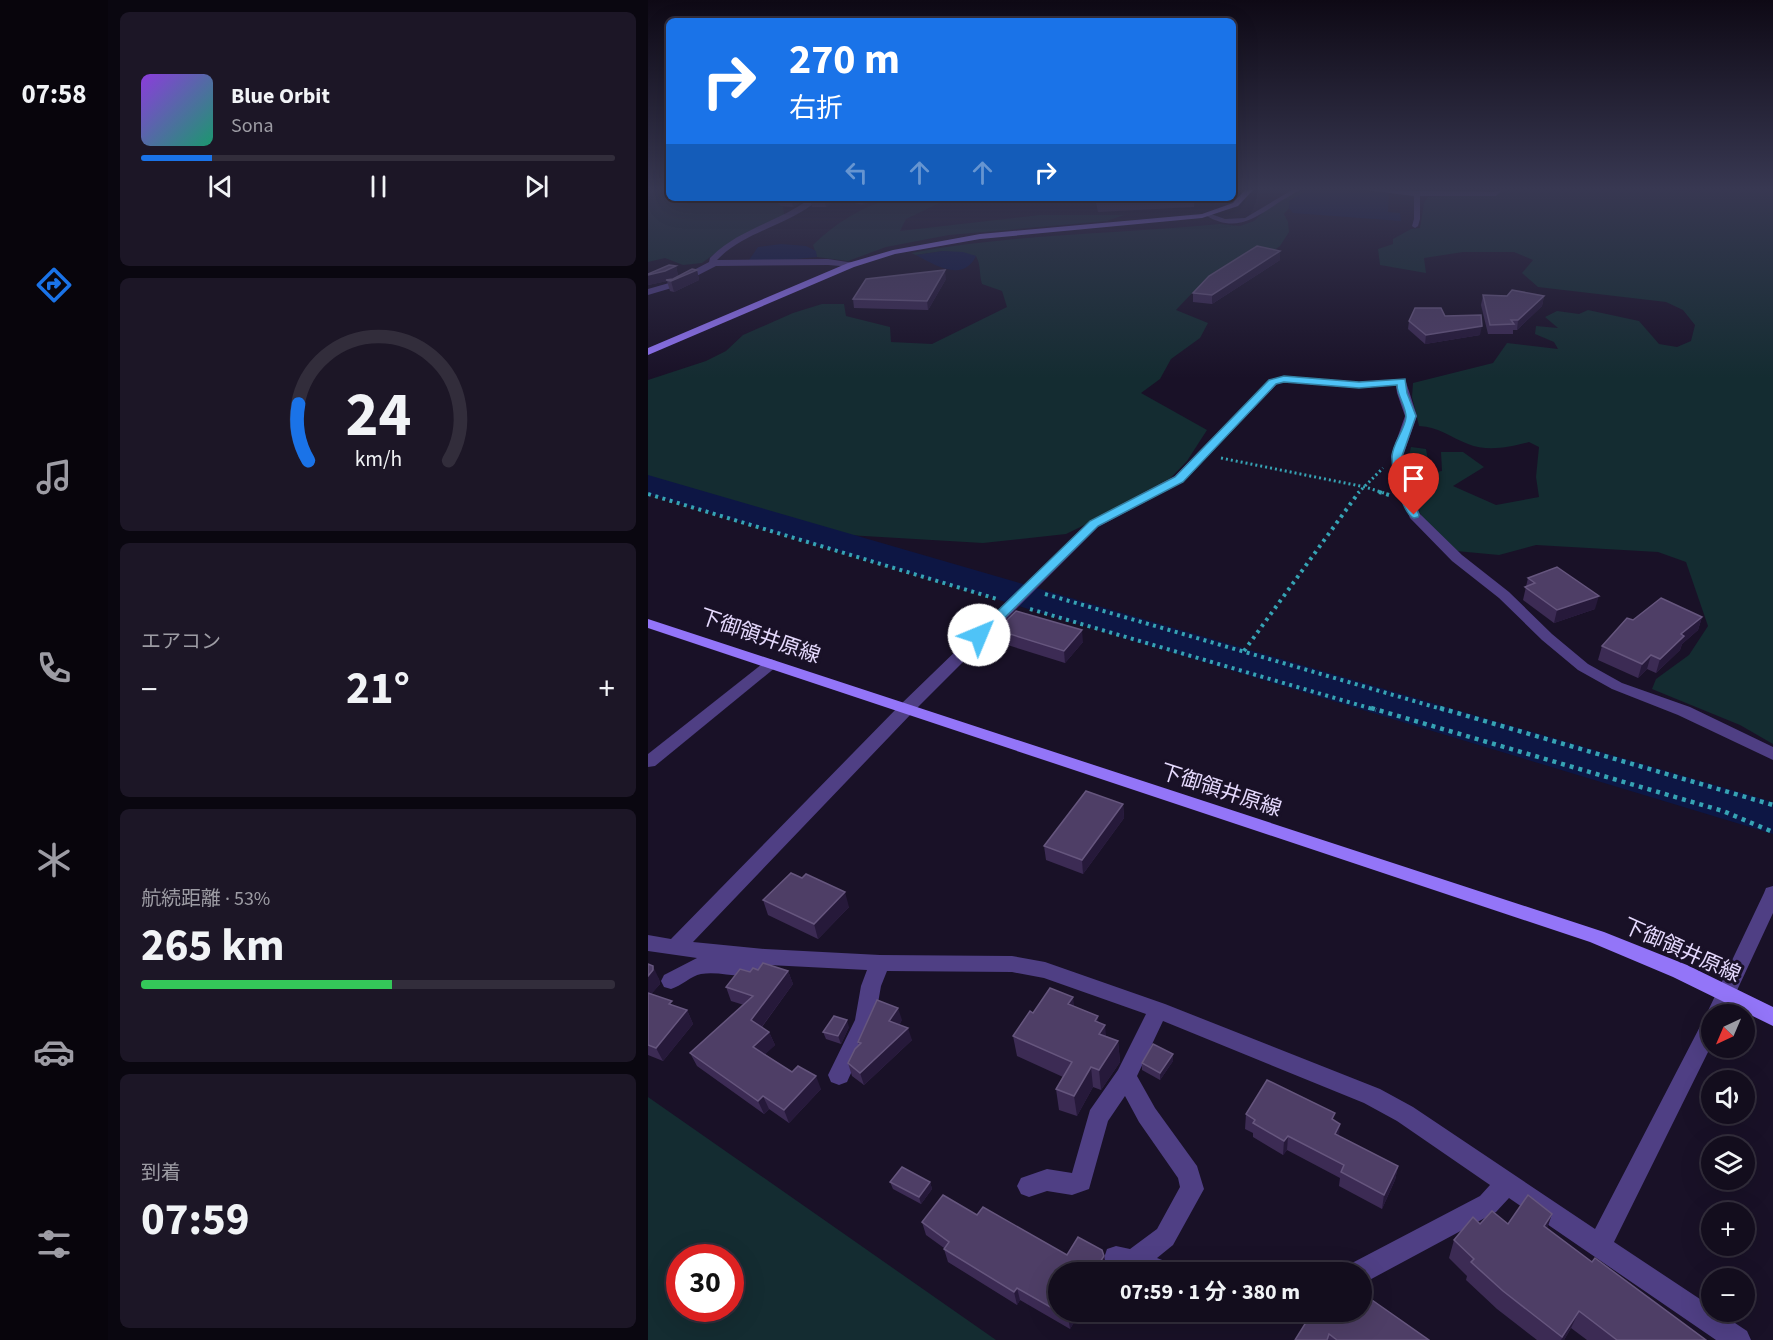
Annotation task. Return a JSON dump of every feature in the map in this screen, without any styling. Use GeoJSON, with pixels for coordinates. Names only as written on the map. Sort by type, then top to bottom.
{"type":"FeatureCollection","features":[{"type":"Feature","properties":{"kind":"street"},"geometry":{"type":"LineString","coordinates":[[714,263],[713,260],[720,253]]}},
{"type":"Feature","properties":{"kind":"street"},"geometry":{"type":"LineString","coordinates":[[648,352],[850,265],[892,253]]}},
{"type":"Feature","properties":{"kind":"street"},"geometry":{"type":"LineString","coordinates":[[648,291],[672,285],[714,263],[828,262],[850,265]]}},
{"type":"Feature","properties":{"kind":"street"},"geometry":{"type":"LineString","coordinates":[[675,948],[906,709],[1094,524],[1179,479],[1273,382],[1284,379],[1359,385],[1401,381],[1402,393],[1411,416],[1397,456],[1404,490],[1414,515],[1456,558],[1504,595],[1547,637],[1583,667],[1617,686],[1684,711],[1773,754]]}},
{"type":"Feature","properties":{"kind":"street","name":"下御領井原線"},"geometry":{"type":"LineString","coordinates":[[648,622],[1598,937],[1680,971],[1773,1017]]}},
{"type":"Feature","properties":{"kind":"street"},"geometry":{"type":"LineString","coordinates":[[649,762],[771,664]]}},
{"type":"Feature","properties":{"kind":"street"},"geometry":{"type":"LineString","coordinates":[[1720,1004],[1773,893]]}},
{"type":"Feature","properties":{"kind":"street"},"geometry":{"type":"LineString","coordinates":[[648,943],[765,957],[880,963],[1012,964],[1046,970],[1158,1010],[1372,1096],[1405,1114],[1738,1340]]}},
{"type":"Feature","properties":{"kind":"street"},"geometry":{"type":"LineString","coordinates":[[671,981],[697,966],[745,969],[754,967],[765,957]]}},
{"type":"Feature","properties":{"kind":"street"},"geometry":{"type":"LineString","coordinates":[[839,1075],[865,1020],[871,986],[880,963]]}},
{"type":"Feature","properties":{"kind":"street"},"geometry":{"type":"LineString","coordinates":[[1029,1186],[1047,1180],[1072,1184],[1080,1181],[1098,1117],[1126,1077],[1158,1010]]}},
{"type":"Feature","properties":{"kind":"street"},"geometry":{"type":"LineString","coordinates":[[1599,1246],[1701,1044]]}},
{"type":"Feature","properties":{"kind":"street"},"geometry":{"type":"LineString","coordinates":[[1126,1077],[1147,1115],[1189,1174],[1192,1189],[1165,1237],[1124,1260],[1130,1262]]}},
{"type":"Feature","properties":{"kind":"street"},"geometry":{"type":"LineString","coordinates":[[1372,1266],[1488,1204],[1507,1184]]}},
{"type":"Feature","properties":{"kind":"path"},"geometry":{"type":"LineString","coordinates":[[1205,454],[1365,487],[1410,501]]}},
{"type":"Feature","properties":{"kind":"path"},"geometry":{"type":"LineString","coordinates":[[1244,651],[1359,492],[1390,459],[1397,456]]}},
{"type":"Feature","properties":{"kind":"path"},"geometry":{"type":"LineString","coordinates":[[648,494],[1019,596],[1723,811],[1773,832]]}},
{"type":"Feature","properties":{"kind":"path"},"geometry":{"type":"LineString","coordinates":[[1019,596],[1244,651],[1773,805]]}},
{"type":"Feature","properties":{"kind":"green space"},"geometry":{"type":"Polygon","coordinates":[[[648,253],[716,253],[702,263],[683,265],[665,258],[648,262],[648,253]]]}},
{"type":"Feature","properties":{"kind":"green space"},"geometry":{"type":"Polygon","coordinates":[[[816,253],[871,253],[848,261],[817,257],[816,253]]]}},
{"type":"Feature","properties":{"kind":"green space"},"geometry":{"type":"Polygon","coordinates":[[[911,253],[914,253],[933,253],[916,255],[911,253]]]}},
{"type":"Feature","properties":{"kind":"green space"},"geometry":{"type":"Polygon","coordinates":[[[953,253],[1271,253],[1220,288],[1195,290],[1176,310],[1208,323],[1200,338],[1171,359],[1160,379],[1141,393],[1207,430],[1187,461],[1161,488],[1066,534],[983,543],[847,535],[648,481],[648,380],[706,361],[726,351],[743,335],[793,313],[822,304],[844,304],[846,316],[890,327],[891,342],[932,344],[1007,307],[1002,291],[982,284],[976,256],[953,253]]]}},
{"type":"Feature","properties":{"kind":"green space"},"geometry":{"type":"Polygon","coordinates":[[[1378,253],[1460,253],[1424,258],[1426,273],[1380,265],[1378,253]]]}},
{"type":"Feature","properties":{"kind":"green space"},"geometry":{"type":"Polygon","coordinates":[[[1515,253],[1773,253],[1773,744],[1740,725],[1652,689],[1656,679],[1689,655],[1708,626],[1686,562],[1658,552],[1536,545],[1499,555],[1456,551],[1423,519],[1409,491],[1406,468],[1411,447],[1426,449],[1430,473],[1442,471],[1441,452],[1463,452],[1484,467],[1453,486],[1496,505],[1539,497],[1536,477],[1539,447],[1529,442],[1507,447],[1483,448],[1468,444],[1433,428],[1419,426],[1412,397],[1413,383],[1493,363],[1507,343],[1558,349],[1554,342],[1535,334],[1536,326],[1558,328],[1545,317],[1557,311],[1579,314],[1588,310],[1639,321],[1659,344],[1677,347],[1691,341],[1695,325],[1683,310],[1666,302],[1538,287],[1522,273],[1533,260],[1515,253]]]}},
{"type":"Feature","properties":{"kind":"green space"},"geometry":{"type":"Polygon","coordinates":[[[648,1097],[996,1340],[648,1340],[648,1097]]]}},
{"type":"Feature","properties":{"kind":"shaded area"},"geometry":{"type":"Polygon","coordinates":[[[754,253],[816,253],[817,257],[777,261],[749,260],[754,253]]]}},
{"type":"Feature","properties":{"kind":"shaded area"},"geometry":{"type":"Polygon","coordinates":[[[965,253],[976,256],[964,269],[956,270],[940,267],[916,255],[965,253]]]}},
{"type":"Feature","properties":{"kind":"building"},"geometry":{"type":"Polygon","coordinates":[[[1247,253],[1278,253],[1212,295],[1193,293],[1209,276],[1247,253]]]}},
{"type":"Feature","properties":{"kind":"building"},"geometry":{"type":"Polygon","coordinates":[[[669,265],[676,266],[648,275],[648,274],[669,265]]]}},
{"type":"Feature","properties":{"kind":"building"},"geometry":{"type":"Polygon","coordinates":[[[692,269],[697,270],[671,281],[666,280],[673,279],[692,269]]]}},
{"type":"Feature","properties":{"kind":"building"},"geometry":{"type":"Polygon","coordinates":[[[945,270],[927,301],[853,299],[866,279],[945,270]]]}},
{"type":"Feature","properties":{"kind":"building"},"geometry":{"type":"Polygon","coordinates":[[[1512,290],[1544,296],[1518,320],[1511,320],[1514,324],[1490,325],[1483,295],[1507,296],[1512,290]]]}},
{"type":"Feature","properties":{"kind":"building"},"geometry":{"type":"Polygon","coordinates":[[[1415,308],[1441,308],[1445,316],[1481,315],[1482,326],[1426,335],[1409,321],[1415,308]]]}},
{"type":"Feature","properties":{"kind":"building"},"geometry":{"type":"Polygon","coordinates":[[[1557,567],[1599,596],[1557,610],[1525,587],[1535,583],[1528,578],[1557,567]]]}},
{"type":"Feature","properties":{"kind":"building"},"geometry":{"type":"Polygon","coordinates":[[[1661,598],[1702,617],[1681,634],[1684,636],[1660,659],[1651,655],[1642,664],[1602,646],[1627,618],[1633,620],[1661,598]]]}},
{"type":"Feature","properties":{"kind":"building"},"geometry":{"type":"Polygon","coordinates":[[[1016,611],[1082,630],[1064,651],[997,630],[1016,611]]]}},
{"type":"Feature","properties":{"kind":"building"},"geometry":{"type":"Polygon","coordinates":[[[1086,791],[1123,804],[1082,860],[1044,846],[1086,791]]]}},
{"type":"Feature","properties":{"kind":"building"},"geometry":{"type":"Polygon","coordinates":[[[791,873],[802,878],[806,874],[845,892],[814,924],[763,900],[791,873]]]}},
{"type":"Feature","properties":{"kind":"building"},"geometry":{"type":"Polygon","coordinates":[[[763,963],[788,971],[751,1020],[769,1032],[753,1047],[792,1072],[798,1066],[816,1076],[784,1110],[763,1096],[758,1101],[690,1053],[753,996],[726,987],[740,969],[750,972],[753,968],[758,970],[763,963]]]}},
{"type":"Feature","properties":{"kind":"building"},"geometry":{"type":"Polygon","coordinates":[[[648,964],[653,966],[653,970],[648,976],[648,964]]]}},
{"type":"Feature","properties":{"kind":"building"},"geometry":{"type":"Polygon","coordinates":[[[1050,988],[1073,997],[1068,1004],[1098,1016],[1095,1021],[1105,1025],[1099,1034],[1118,1041],[1099,1070],[1091,1067],[1074,1096],[1056,1089],[1072,1062],[1013,1036],[1050,988]]]}},
{"type":"Feature","properties":{"kind":"building"},"geometry":{"type":"Polygon","coordinates":[[[648,993],[672,1001],[669,1004],[687,1010],[656,1048],[648,1045],[648,993]]]}},
{"type":"Feature","properties":{"kind":"building"},"geometry":{"type":"Polygon","coordinates":[[[877,1000],[898,1008],[889,1021],[908,1028],[860,1073],[848,1063],[861,1043],[858,1042],[877,1000]]]}},
{"type":"Feature","properties":{"kind":"building"},"geometry":{"type":"Polygon","coordinates":[[[834,1016],[847,1020],[838,1036],[823,1032],[834,1016]]]}},
{"type":"Feature","properties":{"kind":"building"},"geometry":{"type":"Polygon","coordinates":[[[1153,1044],[1173,1054],[1160,1073],[1142,1063],[1153,1044]]]}},
{"type":"Feature","properties":{"kind":"building"},"geometry":{"type":"Polygon","coordinates":[[[1267,1080],[1335,1113],[1332,1119],[1340,1124],[1335,1134],[1398,1166],[1384,1195],[1341,1172],[1344,1165],[1288,1136],[1284,1141],[1253,1123],[1255,1120],[1246,1114],[1267,1080]]]}},
{"type":"Feature","properties":{"kind":"building"},"geometry":{"type":"Polygon","coordinates":[[[902,1167],[930,1182],[919,1197],[890,1182],[902,1167]]]}},
{"type":"Feature","properties":{"kind":"building"},"geometry":{"type":"Polygon","coordinates":[[[943,1195],[977,1215],[983,1207],[1067,1255],[1078,1237],[1102,1250],[1104,1256],[1100,1262],[1048,1262],[1048,1306],[1017,1288],[1014,1292],[944,1249],[949,1242],[922,1222],[943,1195]]]}},
{"type":"Feature","properties":{"kind":"building"},"geometry":{"type":"Polygon","coordinates":[[[1528,1195],[1552,1214],[1544,1226],[1592,1262],[1595,1258],[1706,1340],[1617,1340],[1579,1311],[1562,1337],[1503,1291],[1471,1262],[1474,1259],[1454,1240],[1473,1217],[1480,1224],[1492,1211],[1508,1224],[1528,1195]]]}},
{"type":"Feature","properties":{"kind":"building"},"geometry":{"type":"Polygon","coordinates":[[[1372,1300],[1429,1340],[1337,1340],[1329,1334],[1327,1340],[1295,1340],[1306,1322],[1372,1322],[1372,1300]]]}},
{"type":"Feature","properties":{"kind":"waterway"},"geometry":{"type":"LineString","coordinates":[[648,484],[1773,818]]}},
{"type":"Feature","properties":{"kind":"route"},"geometry":{"type":"LineString","coordinates":[[979,635],[1094,524],[1179,479],[1273,382],[1284,379],[1359,385],[1401,381],[1402,393],[1411,416],[1397,456],[1404,490],[1414,515]]}}]}
